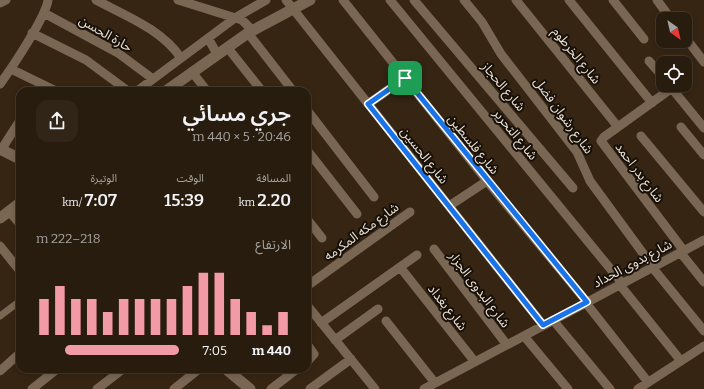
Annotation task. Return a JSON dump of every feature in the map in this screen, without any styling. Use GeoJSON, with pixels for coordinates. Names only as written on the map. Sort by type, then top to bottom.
{"type":"FeatureCollection","features":[{"type":"Feature","properties":{"kind":"street"},"geometry":{"type":"LineString","coordinates":[[0,2],[6,0]]}},
{"type":"Feature","properties":{"kind":"street"},"geometry":{"type":"LineString","coordinates":[[0,84],[11,69],[44,13],[48,0]]}},
{"type":"Feature","properties":{"kind":"street"},"geometry":{"type":"LineString","coordinates":[[96,0],[155,32],[170,44],[181,58]]}},
{"type":"Feature","properties":{"kind":"street"},"geometry":{"type":"LineString","coordinates":[[178,0],[235,18],[248,24],[250,32],[290,87]]}},
{"type":"Feature","properties":{"kind":"street"},"geometry":{"type":"LineString","coordinates":[[142,87],[235,18],[266,0]]}},
{"type":"Feature","properties":{"kind":"street","name":"شارع الحسين"},"geometry":{"type":"LineString","coordinates":[[286,0],[543,325]]}},
{"type":"Feature","properties":{"kind":"street"},"geometry":{"type":"LineString","coordinates":[[171,87],[250,32],[310,0]]}},
{"type":"Feature","properties":{"kind":"street","name":"شارع فلسطين"},"geometry":{"type":"LineString","coordinates":[[342,0],[487,181],[587,302],[648,382]]}},
{"type":"Feature","properties":{"kind":"street","name":"شارع التحرير"},"geometry":{"type":"LineString","coordinates":[[390,0],[621,284],[681,361]]}},
{"type":"Feature","properties":{"kind":"street","name":"شارع الحجاز"},"geometry":{"type":"LineString","coordinates":[[414,0],[573,188]]}},
{"type":"Feature","properties":{"kind":"street","name":"شارع رشوان فضل"},"geometry":{"type":"LineString","coordinates":[[464,0],[482,22],[501,54],[577,152],[590,181],[653,267],[704,331]]}},
{"type":"Feature","properties":{"kind":"street","name":"شارع الخرطوم"},"geometry":{"type":"LineString","coordinates":[[516,0],[618,127]]}},
{"type":"Feature","properties":{"kind":"street"},"geometry":{"type":"LineString","coordinates":[[569,0],[652,103]]}},
{"type":"Feature","properties":{"kind":"street"},"geometry":{"type":"LineString","coordinates":[[613,0],[644,39]]}},
{"type":"Feature","properties":{"kind":"street"},"geometry":{"type":"LineString","coordinates":[[657,0],[666,12]]}},
{"type":"Feature","properties":{"kind":"street","name":"حارة الحسن"},"geometry":{"type":"LineString","coordinates":[[44,13],[112,50],[153,79]]}},
{"type":"Feature","properties":{"kind":"street"},"geometry":{"type":"LineString","coordinates":[[32,33],[86,60],[123,87]]}},
{"type":"Feature","properties":{"kind":"street"},"geometry":{"type":"LineString","coordinates":[[208,38],[217,54]]}},
{"type":"Feature","properties":{"kind":"street"},"geometry":{"type":"LineString","coordinates":[[692,46],[704,62]]}},
{"type":"Feature","properties":{"kind":"street"},"geometry":{"type":"LineString","coordinates":[[227,47],[259,87]]}},
{"type":"Feature","properties":{"kind":"street"},"geometry":{"type":"LineString","coordinates":[[649,60],[656,69]]}},
{"type":"Feature","properties":{"kind":"street"},"geometry":{"type":"LineString","coordinates":[[11,69],[48,87]]}},
{"type":"Feature","properties":{"kind":"street"},"geometry":{"type":"LineString","coordinates":[[192,72],[204,87]]}},
{"type":"Feature","properties":{"kind":"street"},"geometry":{"type":"LineString","coordinates":[[368,104],[405,78]]}},
{"type":"Feature","properties":{"kind":"street","name":"شارع بدر احمد"},"geometry":{"type":"LineString","coordinates":[[664,92],[652,103],[602,139],[602,144],[682,252]]}},
{"type":"Feature","properties":{"kind":"street"},"geometry":{"type":"LineString","coordinates":[[674,92],[704,128]]}},
{"type":"Feature","properties":{"kind":"street"},"geometry":{"type":"LineString","coordinates":[[311,115],[374,197]]}},
{"type":"Feature","properties":{"kind":"street"},"geometry":{"type":"LineString","coordinates":[[16,126],[0,149],[16,157]]}},
{"type":"Feature","properties":{"kind":"street"},"geometry":{"type":"LineString","coordinates":[[680,127],[704,154]]}},
{"type":"Feature","properties":{"kind":"street"},"geometry":{"type":"LineString","coordinates":[[641,136],[704,212]]}},
{"type":"Feature","properties":{"kind":"street"},"geometry":{"type":"LineString","coordinates":[[311,155],[357,214]]}},
{"type":"Feature","properties":{"kind":"street"},"geometry":{"type":"LineString","coordinates":[[449,206],[487,181]]}},
{"type":"Feature","properties":{"kind":"street"},"geometry":{"type":"LineString","coordinates":[[0,218],[16,206]]}},
{"type":"Feature","properties":{"kind":"street"},"geometry":{"type":"LineString","coordinates":[[9,211],[16,219]]}},
{"type":"Feature","properties":{"kind":"street","name":"شارع مكه المكرمه"},"geometry":{"type":"LineString","coordinates":[[311,283],[410,212]]}},
{"type":"Feature","properties":{"kind":"street"},"geometry":{"type":"LineString","coordinates":[[311,224],[322,238]]}},
{"type":"Feature","properties":{"kind":"street","name":"شارع بدوى الحداد"},"geometry":{"type":"LineString","coordinates":[[424,389],[704,240]]}},
{"type":"Feature","properties":{"kind":"street"},"geometry":{"type":"LineString","coordinates":[[0,246],[16,266]]}},
{"type":"Feature","properties":{"kind":"street","name":"شارع البدوى الجزار"},"geometry":{"type":"LineString","coordinates":[[434,249],[507,345]]}},
{"type":"Feature","properties":{"kind":"street"},"geometry":{"type":"LineString","coordinates":[[682,252],[704,282]]}},
{"type":"Feature","properties":{"kind":"street"},"geometry":{"type":"LineString","coordinates":[[322,323],[417,255]]}},
{"type":"Feature","properties":{"kind":"street","name":"شارع بغداد"},"geometry":{"type":"LineString","coordinates":[[400,267],[475,362]]}},
{"type":"Feature","properties":{"kind":"street"},"geometry":{"type":"LineString","coordinates":[[0,316],[16,304]]}},
{"type":"Feature","properties":{"kind":"street"},"geometry":{"type":"LineString","coordinates":[[335,340],[378,309]]}},
{"type":"Feature","properties":{"kind":"street"},"geometry":{"type":"LineString","coordinates":[[311,310],[375,389]]}},
{"type":"Feature","properties":{"kind":"street"},"geometry":{"type":"LineString","coordinates":[[554,320],[610,389]]}},
{"type":"Feature","properties":{"kind":"street"},"geometry":{"type":"LineString","coordinates":[[386,321],[435,383]]}},
{"type":"Feature","properties":{"kind":"street"},"geometry":{"type":"LineString","coordinates":[[524,336],[568,389]]}},
{"type":"Feature","properties":{"kind":"street"},"geometry":{"type":"LineString","coordinates":[[638,389],[704,346]]}},
{"type":"Feature","properties":{"kind":"street"},"geometry":{"type":"LineString","coordinates":[[0,371],[16,357]]}},
{"type":"Feature","properties":{"kind":"street"},"geometry":{"type":"LineString","coordinates":[[310,389],[351,359]]}},
{"type":"Feature","properties":{"kind":"street"},"geometry":{"type":"LineString","coordinates":[[32,389],[51,373]]}},
{"type":"Feature","properties":{"kind":"street"},"geometry":{"type":"LineString","coordinates":[[97,389],[118,373]]}},
{"type":"Feature","properties":{"kind":"street"},"geometry":{"type":"LineString","coordinates":[[174,389],[194,373]]}},
{"type":"Feature","properties":{"kind":"street"},"geometry":{"type":"LineString","coordinates":[[231,373],[250,389]]}},
{"type":"Feature","properties":{"kind":"street"},"geometry":{"type":"LineString","coordinates":[[270,389],[292,373]]}},
{"type":"Feature","properties":{"kind":"route"},"geometry":{"type":"LineString","coordinates":[[405,78],[487,181],[587,302],[543,325],[368,104],[405,78]]}}]}
